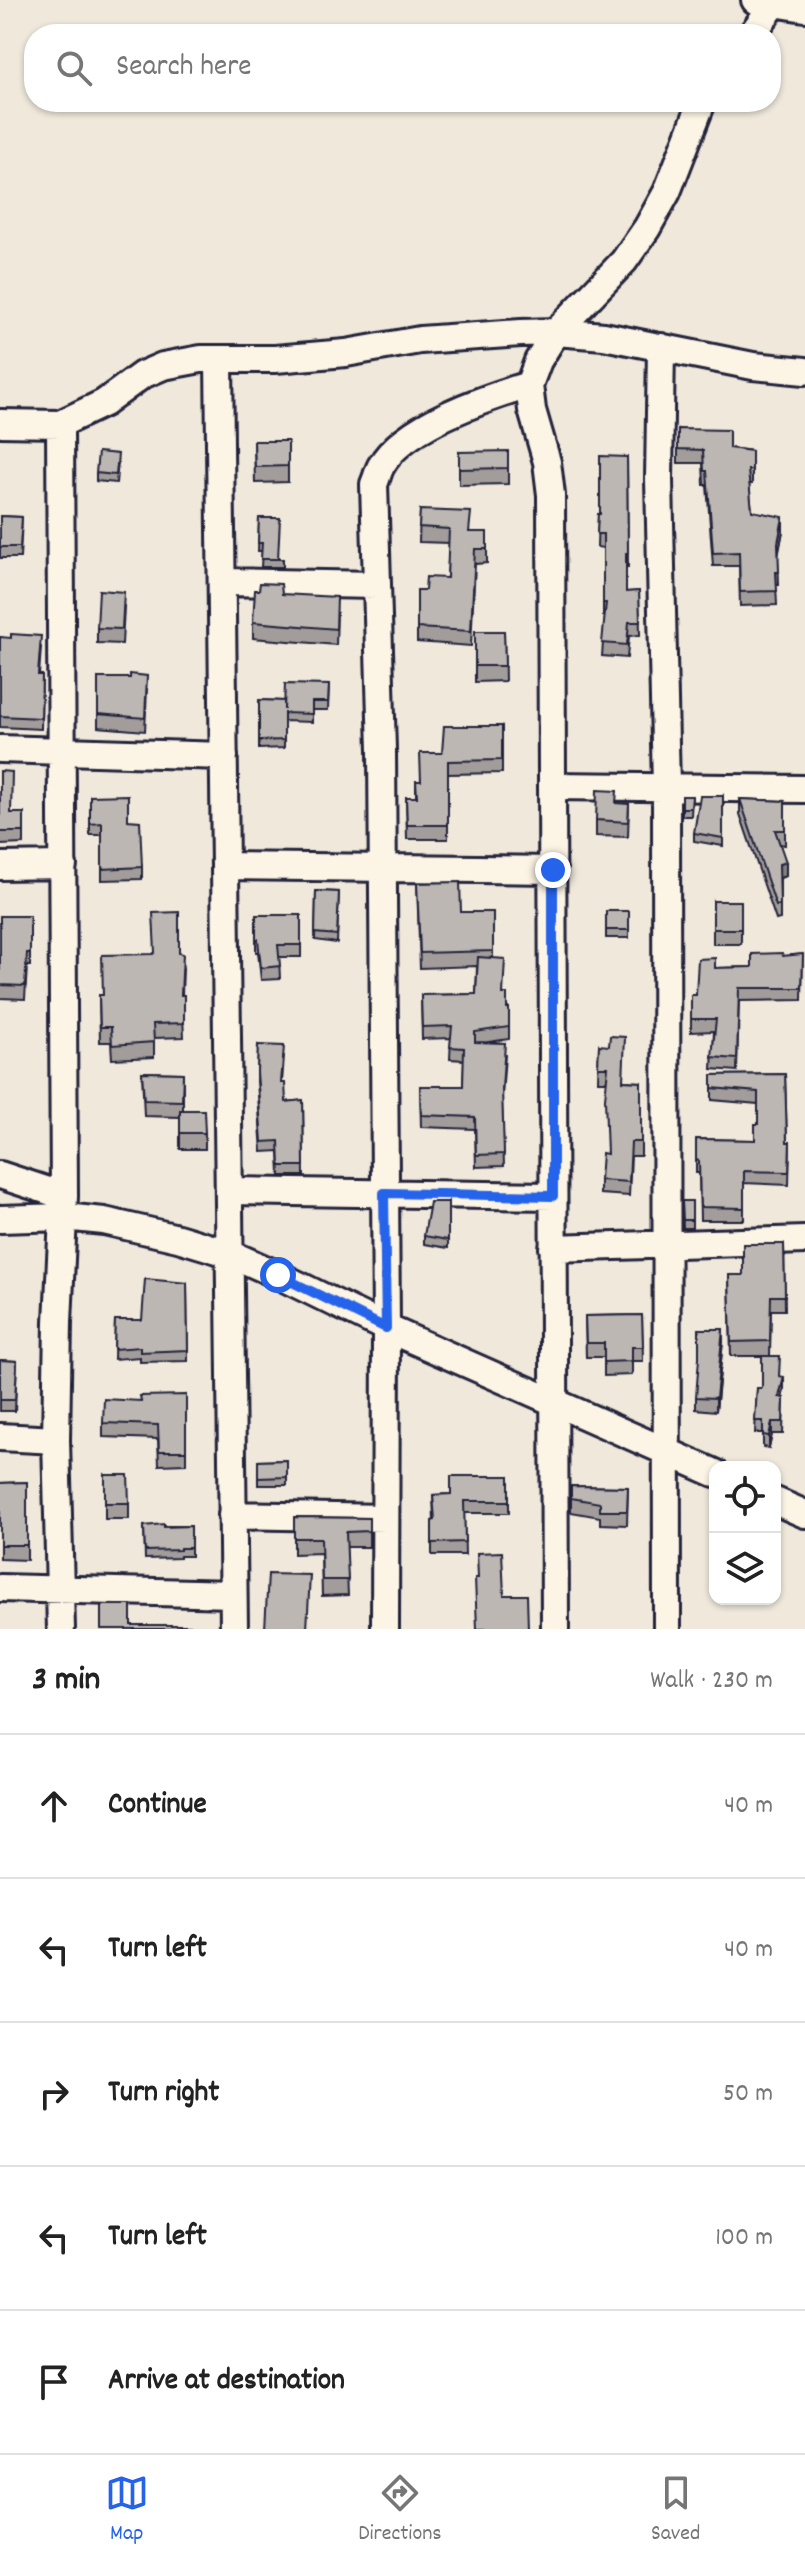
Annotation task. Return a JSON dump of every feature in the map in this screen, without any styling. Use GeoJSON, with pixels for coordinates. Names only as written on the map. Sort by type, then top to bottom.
{"type":"FeatureCollection","features":[{"type":"Feature","properties":{"kind":"street"},"geometry":{"type":"LineString","coordinates":[[756,24],[765,2],[805,8]]}},
{"type":"Feature","properties":{"kind":"street"},"geometry":{"type":"LineString","coordinates":[[555,1629],[551,495],[547,462],[532,410],[529,385],[538,361],[556,332],[624,261],[647,228],[667,192],[698,112]]}},
{"type":"Feature","properties":{"kind":"street"},"geometry":{"type":"LineString","coordinates":[[0,423],[60,424],[104,403],[142,375],[163,366],[201,359],[275,359],[346,353],[420,340],[556,332],[604,336],[753,366],[805,371]]}},
{"type":"Feature","properties":{"kind":"street"},"geometry":{"type":"LineString","coordinates":[[661,347],[659,479],[666,787],[667,1629]]}},
{"type":"Feature","properties":{"kind":"street"},"geometry":{"type":"LineString","coordinates":[[219,360],[234,1629]]}},
{"type":"Feature","properties":{"kind":"street"},"geometry":{"type":"LineString","coordinates":[[385,1629],[383,869],[374,484],[382,464],[400,445],[433,422],[461,407],[529,385]]}},
{"type":"Feature","properties":{"kind":"street"},"geometry":{"type":"LineString","coordinates":[[60,424],[64,1207],[56,1440],[61,1629]]}},
{"type":"Feature","properties":{"kind":"street"},"geometry":{"type":"LineString","coordinates":[[222,582],[377,585]]}},
{"type":"Feature","properties":{"kind":"street"},"geometry":{"type":"LineString","coordinates":[[0,749],[224,756]]}},
{"type":"Feature","properties":{"kind":"street"},"geometry":{"type":"LineString","coordinates":[[552,786],[805,789]]}},
{"type":"Feature","properties":{"kind":"street"},"geometry":{"type":"LineString","coordinates":[[0,866],[63,865]]}},
{"type":"Feature","properties":{"kind":"street"},"geometry":{"type":"LineString","coordinates":[[226,866],[553,870]]}},
{"type":"Feature","properties":{"kind":"street"},"geometry":{"type":"LineString","coordinates":[[0,1175],[64,1207],[104,1221],[231,1254],[386,1328],[709,1470]]}},
{"type":"Feature","properties":{"kind":"street"},"geometry":{"type":"LineString","coordinates":[[230,1191],[553,1196]]}},
{"type":"Feature","properties":{"kind":"street"},"geometry":{"type":"LineString","coordinates":[[0,1219],[64,1207]]}},
{"type":"Feature","properties":{"kind":"street"},"geometry":{"type":"LineString","coordinates":[[553,1248],[805,1240]]}},
{"type":"Feature","properties":{"kind":"street"},"geometry":{"type":"LineString","coordinates":[[0,1437],[56,1440]]}},
{"type":"Feature","properties":{"kind":"street"},"geometry":{"type":"LineString","coordinates":[[781,1504],[805,1514]]}},
{"type":"Feature","properties":{"kind":"street"},"geometry":{"type":"LineString","coordinates":[[232,1515],[385,1518]]}},
{"type":"Feature","properties":{"kind":"street"},"geometry":{"type":"LineString","coordinates":[[0,1588],[233,1594]]}},
{"type":"Feature","properties":{"kind":"building"},"geometry":{"type":"Polygon","coordinates":[[[678,429],[729,430],[729,448],[752,451],[752,470],[748,470],[752,511],[783,517],[778,543],[777,591],[740,592],[739,552],[713,553],[703,450],[678,449],[678,429]]]}},
{"type":"Feature","properties":{"kind":"building"},"geometry":{"type":"Polygon","coordinates":[[[254,441],[288,441],[288,466],[255,467],[254,441]]]}},
{"type":"Feature","properties":{"kind":"building"},"geometry":{"type":"Polygon","coordinates":[[[508,451],[508,468],[459,469],[459,452],[508,451]]]}},
{"type":"Feature","properties":{"kind":"building"},"geometry":{"type":"Polygon","coordinates":[[[98,452],[118,454],[116,475],[96,473],[98,452]]]}},
{"type":"Feature","properties":{"kind":"building"},"geometry":{"type":"Polygon","coordinates":[[[600,456],[627,457],[626,592],[639,591],[640,622],[629,622],[627,645],[602,643],[606,603],[603,603],[603,534],[597,534],[600,456]]]}},
{"type":"Feature","properties":{"kind":"building"},"geometry":{"type":"Polygon","coordinates":[[[420,510],[471,512],[469,532],[487,532],[487,549],[475,549],[471,631],[417,628],[417,590],[425,590],[426,577],[447,578],[449,529],[419,527],[420,510]]]}},
{"type":"Feature","properties":{"kind":"building"},"geometry":{"type":"Polygon","coordinates":[[[0,516],[22,517],[20,547],[0,547],[0,516]]]}},
{"type":"Feature","properties":{"kind":"building"},"geometry":{"type":"Polygon","coordinates":[[[259,518],[280,518],[278,559],[261,559],[259,518]]]}},
{"type":"Feature","properties":{"kind":"building"},"geometry":{"type":"Polygon","coordinates":[[[260,583],[281,584],[282,594],[337,597],[336,629],[253,622],[255,590],[259,590],[260,583]]]}},
{"type":"Feature","properties":{"kind":"building"},"geometry":{"type":"Polygon","coordinates":[[[99,590],[124,592],[122,629],[97,628],[99,590]]]}},
{"type":"Feature","properties":{"kind":"building"},"geometry":{"type":"Polygon","coordinates":[[[475,631],[504,631],[505,666],[475,666],[475,631]]]}},
{"type":"Feature","properties":{"kind":"building"},"geometry":{"type":"Polygon","coordinates":[[[11,634],[41,636],[38,675],[42,675],[41,718],[0,716],[0,637],[11,638],[11,634]]]}},
{"type":"Feature","properties":{"kind":"building"},"geometry":{"type":"Polygon","coordinates":[[[130,674],[147,676],[145,718],[98,714],[98,678],[130,678],[130,674]]]}},
{"type":"Feature","properties":{"kind":"building"},"geometry":{"type":"Polygon","coordinates":[[[285,684],[329,685],[328,702],[312,702],[312,714],[284,713],[284,740],[259,741],[259,700],[284,701],[284,710],[285,684]]]}},
{"type":"Feature","properties":{"kind":"building"},"geometry":{"type":"Polygon","coordinates":[[[444,726],[502,726],[502,760],[448,761],[448,825],[407,825],[406,797],[417,797],[416,781],[421,781],[420,753],[442,753],[444,726]]]}},
{"type":"Feature","properties":{"kind":"building"},"geometry":{"type":"Polygon","coordinates":[[[0,771],[12,772],[11,813],[24,813],[24,832],[0,832],[0,771]]]}},
{"type":"Feature","properties":{"kind":"building"},"geometry":{"type":"Polygon","coordinates":[[[597,790],[617,791],[616,803],[629,804],[628,822],[596,820],[597,790]]]}},
{"type":"Feature","properties":{"kind":"building"},"geometry":{"type":"Polygon","coordinates":[[[128,795],[128,820],[140,821],[142,867],[102,869],[102,823],[90,824],[90,796],[128,795]]]}},
{"type":"Feature","properties":{"kind":"building"},"geometry":{"type":"Polygon","coordinates":[[[682,796],[692,796],[691,808],[682,808],[682,796]]]}},
{"type":"Feature","properties":{"kind":"building"},"geometry":{"type":"Polygon","coordinates":[[[700,796],[723,796],[723,838],[694,833],[700,796]]]}},
{"type":"Feature","properties":{"kind":"building"},"geometry":{"type":"Polygon","coordinates":[[[740,799],[785,801],[785,830],[775,830],[786,862],[779,864],[780,905],[776,906],[740,799]]]}},
{"type":"Feature","properties":{"kind":"building"},"geometry":{"type":"Polygon","coordinates":[[[460,882],[461,912],[493,912],[493,951],[420,953],[417,883],[460,882]]]}},
{"type":"Feature","properties":{"kind":"building"},"geometry":{"type":"Polygon","coordinates":[[[316,891],[339,892],[337,935],[315,933],[316,891]]]}},
{"type":"Feature","properties":{"kind":"building"},"geometry":{"type":"Polygon","coordinates":[[[713,901],[741,901],[741,929],[713,929],[713,901]]]}},
{"type":"Feature","properties":{"kind":"building"},"geometry":{"type":"Polygon","coordinates":[[[606,911],[629,911],[629,930],[606,930],[606,911]]]}},
{"type":"Feature","properties":{"kind":"building"},"geometry":{"type":"Polygon","coordinates":[[[179,912],[184,1023],[153,1024],[154,1042],[112,1045],[111,1027],[100,1027],[102,955],[153,954],[153,913],[179,912]]]}},
{"type":"Feature","properties":{"kind":"building"},"geometry":{"type":"Polygon","coordinates":[[[256,915],[301,915],[301,945],[278,945],[280,966],[261,968],[256,915]]]}},
{"type":"Feature","properties":{"kind":"building"},"geometry":{"type":"Polygon","coordinates":[[[0,916],[30,916],[30,953],[27,953],[25,986],[0,985],[0,916]]]}},
{"type":"Feature","properties":{"kind":"building"},"geometry":{"type":"Polygon","coordinates":[[[782,953],[783,956],[803,954],[802,988],[739,988],[737,1059],[712,1057],[716,1019],[691,1019],[691,995],[696,995],[698,959],[715,958],[715,968],[752,967],[752,954],[782,953]]]}},
{"type":"Feature","properties":{"kind":"building"},"geometry":{"type":"Polygon","coordinates":[[[478,957],[505,959],[503,994],[507,994],[509,1027],[475,1032],[475,1042],[505,1043],[502,1089],[504,1154],[476,1155],[475,1117],[421,1115],[420,1086],[463,1086],[464,1048],[450,1047],[452,1026],[422,1027],[421,995],[476,994],[478,957]]]}},
{"type":"Feature","properties":{"kind":"building"},"geometry":{"type":"Polygon","coordinates":[[[610,1036],[625,1037],[623,1081],[641,1082],[641,1142],[631,1142],[629,1182],[600,1180],[602,1153],[607,1154],[605,1099],[608,1067],[598,1067],[599,1045],[609,1046],[610,1036]]]}},
{"type":"Feature","properties":{"kind":"building"},"geometry":{"type":"Polygon","coordinates":[[[258,1045],[284,1046],[281,1083],[285,1083],[286,1102],[303,1100],[304,1166],[280,1166],[279,1141],[262,1142],[258,1045]]]}},
{"type":"Feature","properties":{"kind":"building"},"geometry":{"type":"Polygon","coordinates":[[[142,1072],[183,1073],[182,1101],[144,1100],[142,1072]]]}},
{"type":"Feature","properties":{"kind":"building"},"geometry":{"type":"Polygon","coordinates":[[[785,1074],[789,1172],[744,1171],[744,1208],[700,1207],[696,1139],[755,1140],[755,1124],[758,1124],[758,1092],[712,1088],[712,1075],[785,1074]]]}},
{"type":"Feature","properties":{"kind":"building"},"geometry":{"type":"Polygon","coordinates":[[[180,1110],[204,1110],[205,1133],[180,1133],[180,1110]]]}},
{"type":"Feature","properties":{"kind":"building"},"geometry":{"type":"Polygon","coordinates":[[[682,1201],[692,1201],[692,1220],[683,1220],[682,1201]]]}},
{"type":"Feature","properties":{"kind":"building"},"geometry":{"type":"Polygon","coordinates":[[[430,1202],[448,1202],[448,1240],[424,1236],[430,1202]]]}},
{"type":"Feature","properties":{"kind":"building"},"geometry":{"type":"Polygon","coordinates":[[[743,1244],[784,1244],[785,1296],[771,1296],[770,1341],[731,1342],[729,1275],[743,1275],[743,1244]]]}},
{"type":"Feature","properties":{"kind":"building"},"geometry":{"type":"Polygon","coordinates":[[[145,1279],[187,1283],[188,1350],[140,1352],[140,1347],[114,1349],[115,1320],[142,1320],[145,1279]]]}},
{"type":"Feature","properties":{"kind":"building"},"geometry":{"type":"Polygon","coordinates":[[[642,1315],[643,1347],[632,1347],[632,1361],[604,1362],[604,1343],[586,1343],[585,1316],[642,1315]]]}},
{"type":"Feature","properties":{"kind":"building"},"geometry":{"type":"Polygon","coordinates":[[[699,1329],[723,1329],[716,1398],[696,1397],[699,1329]]]}},
{"type":"Feature","properties":{"kind":"building"},"geometry":{"type":"Polygon","coordinates":[[[762,1356],[780,1356],[779,1376],[784,1377],[779,1397],[784,1398],[783,1422],[772,1422],[769,1436],[763,1435],[763,1421],[755,1421],[757,1388],[762,1388],[762,1356]]]}},
{"type":"Feature","properties":{"kind":"building"},"geometry":{"type":"Polygon","coordinates":[[[0,1360],[17,1361],[15,1400],[0,1400],[0,1360]]]}},
{"type":"Feature","properties":{"kind":"building"},"geometry":{"type":"Polygon","coordinates":[[[186,1395],[186,1451],[159,1451],[158,1425],[103,1423],[104,1399],[141,1401],[140,1396],[186,1395]]]}},
{"type":"Feature","properties":{"kind":"building"},"geometry":{"type":"Polygon","coordinates":[[[287,1460],[287,1477],[258,1478],[258,1461],[287,1460]]]}},
{"type":"Feature","properties":{"kind":"building"},"geometry":{"type":"Polygon","coordinates":[[[105,1475],[128,1475],[129,1503],[105,1503],[105,1475]]]}},
{"type":"Feature","properties":{"kind":"building"},"geometry":{"type":"Polygon","coordinates":[[[451,1476],[509,1476],[509,1501],[464,1501],[465,1542],[432,1543],[432,1521],[435,1520],[433,1495],[451,1494],[451,1476]]]}},
{"type":"Feature","properties":{"kind":"building"},"geometry":{"type":"Polygon","coordinates":[[[27,1482],[27,1545],[0,1545],[0,1483],[27,1482]]]}},
{"type":"Feature","properties":{"kind":"building"},"geometry":{"type":"Polygon","coordinates":[[[571,1486],[628,1487],[627,1511],[600,1511],[600,1503],[571,1498],[571,1486]]]}},
{"type":"Feature","properties":{"kind":"building"},"geometry":{"type":"Polygon","coordinates":[[[294,1517],[369,1518],[369,1531],[346,1532],[348,1580],[322,1580],[321,1538],[294,1538],[294,1517]]]}},
{"type":"Feature","properties":{"kind":"building"},"geometry":{"type":"Polygon","coordinates":[[[164,1524],[164,1527],[191,1526],[191,1548],[145,1551],[144,1526],[164,1524]]]}},
{"type":"Feature","properties":{"kind":"building"},"geometry":{"type":"Polygon","coordinates":[[[502,1552],[504,1595],[527,1595],[528,1629],[477,1629],[477,1553],[502,1552]]]}},
{"type":"Feature","properties":{"kind":"building"},"geometry":{"type":"Polygon","coordinates":[[[268,1574],[310,1575],[307,1629],[265,1629],[268,1574]]]}},
{"type":"Feature","properties":{"kind":"building"},"geometry":{"type":"Polygon","coordinates":[[[101,1605],[131,1605],[131,1625],[190,1625],[190,1629],[101,1629],[101,1605]]]}},
{"type":"Feature","properties":{"kind":"route"},"geometry":{"type":"LineString","coordinates":[[278,1275],[386,1328],[384,1193],[553,1196],[553,870]]}}]}
